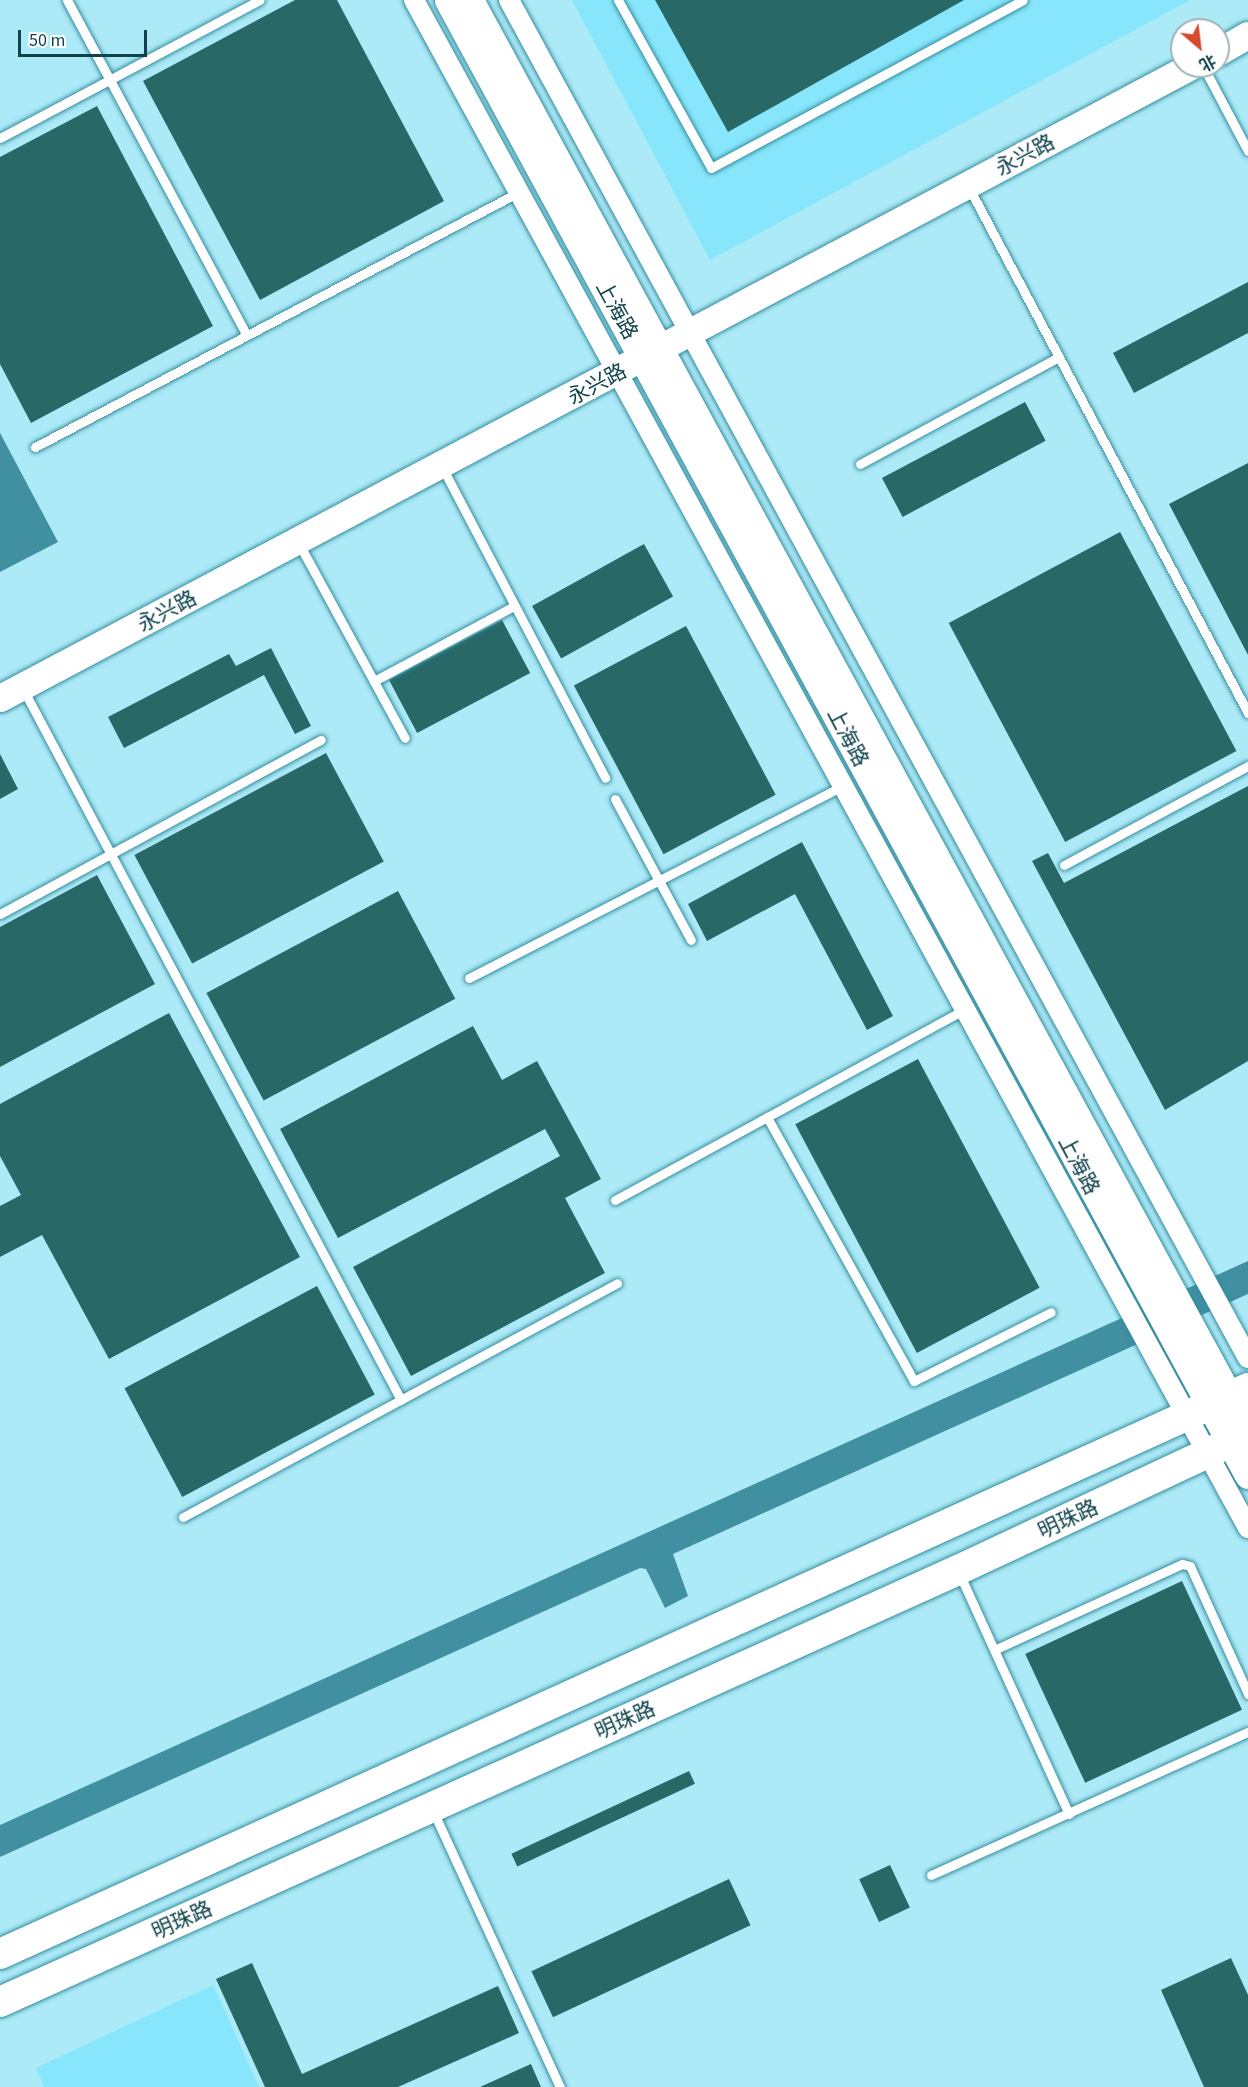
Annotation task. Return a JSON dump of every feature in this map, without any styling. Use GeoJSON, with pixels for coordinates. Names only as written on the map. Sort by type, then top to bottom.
{"type":"FeatureCollection","features":[{"type":"Feature","properties":{"kind":"main road","name":"上海路"},"geometry":{"type":"LineString","coordinates":[[448,0],[652,354]]}},
{"type":"Feature","properties":{"kind":"main road","name":"上海路"},"geometry":{"type":"LineString","coordinates":[[470,0],[652,354],[1218,1401],[1248,1475]]}},
{"type":"Feature","properties":{"kind":"main road"},"geometry":{"type":"LineString","coordinates":[[1230,46],[1248,36]]}},
{"type":"Feature","properties":{"kind":"main road","name":"永兴路"},"geometry":{"type":"LineString","coordinates":[[11,692],[442,467],[1170,77]]}},
{"type":"Feature","properties":{"kind":"main road","name":"明珠路"},"geometry":{"type":"LineString","coordinates":[[0,1954],[1218,1401]]}},
{"type":"Feature","properties":{"kind":"main road","name":"明珠路"},"geometry":{"type":"LineString","coordinates":[[0,2002],[958,1570],[1233,1440]]}},
{"type":"Feature","properties":{"kind":"street"},"geometry":{"type":"LineString","coordinates":[[414,0],[965,1009],[1218,1401]]}},
{"type":"Feature","properties":{"kind":"street"},"geometry":{"type":"LineString","coordinates":[[508,0],[1248,1358]]}},
{"type":"Feature","properties":{"kind":"street"},"geometry":{"type":"LineString","coordinates":[[1233,1440],[1248,1528]]}},
{"type":"Feature","properties":{"kind":"lane"},"geometry":{"type":"LineString","coordinates":[[67,0],[248,335]]}},
{"type":"Feature","properties":{"kind":"lane"},"geometry":{"type":"LineString","coordinates":[[0,138],[260,0]]}},
{"type":"Feature","properties":{"kind":"lane"},"geometry":{"type":"LineString","coordinates":[[618,0],[711,168],[1023,0]]}},
{"type":"Feature","properties":{"kind":"lane"},"geometry":{"type":"LineString","coordinates":[[1209,78],[1248,151]]}},
{"type":"Feature","properties":{"kind":"lane"},"geometry":{"type":"LineString","coordinates":[[968,186],[1248,713]]}},
{"type":"Feature","properties":{"kind":"lane"},"geometry":{"type":"LineString","coordinates":[[34,447],[519,192]]}},
{"type":"Feature","properties":{"kind":"lane"},"geometry":{"type":"LineString","coordinates":[[860,464],[1059,357]]}},
{"type":"Feature","properties":{"kind":"lane"},"geometry":{"type":"LineString","coordinates":[[442,467],[605,778]]}},
{"type":"Feature","properties":{"kind":"lane"},"geometry":{"type":"LineString","coordinates":[[298,542],[405,738]]}},
{"type":"Feature","properties":{"kind":"lane"},"geometry":{"type":"LineString","coordinates":[[374,681],[514,606]]}},
{"type":"Feature","properties":{"kind":"lane"},"geometry":{"type":"LineString","coordinates":[[11,692],[111,854],[401,1400]]}},
{"type":"Feature","properties":{"kind":"lane"},"geometry":{"type":"LineString","coordinates":[[0,914],[321,740]]}},
{"type":"Feature","properties":{"kind":"lane"},"geometry":{"type":"LineString","coordinates":[[1064,866],[1248,766]]}},
{"type":"Feature","properties":{"kind":"lane"},"geometry":{"type":"LineString","coordinates":[[469,978],[843,786]]}},
{"type":"Feature","properties":{"kind":"lane"},"geometry":{"type":"LineString","coordinates":[[615,799],[691,940]]}},
{"type":"Feature","properties":{"kind":"lane"},"geometry":{"type":"LineString","coordinates":[[615,1200],[965,1009]]}},
{"type":"Feature","properties":{"kind":"lane"},"geometry":{"type":"LineString","coordinates":[[767,1117],[914,1381],[1051,1312]]}},
{"type":"Feature","properties":{"kind":"lane"},"geometry":{"type":"LineString","coordinates":[[183,1517],[617,1283]]}},
{"type":"Feature","properties":{"kind":"lane"},"geometry":{"type":"LineString","coordinates":[[994,1650],[1182,1564],[1190,1566],[1248,1694]]}},
{"type":"Feature","properties":{"kind":"lane"},"geometry":{"type":"LineString","coordinates":[[958,1570],[1070,1814]]}},
{"type":"Feature","properties":{"kind":"lane"},"geometry":{"type":"LineString","coordinates":[[931,1875],[1248,1732]]}},
{"type":"Feature","properties":{"kind":"lane"},"geometry":{"type":"LineString","coordinates":[[432,1807],[560,2087]]}},
{"type":"Feature","properties":{"kind":"shaded area"},"geometry":{"type":"Polygon","coordinates":[[[572,0],[1190,0],[710,260],[572,0]]]}},
{"type":"Feature","properties":{"kind":"shaded area"},"geometry":{"type":"Polygon","coordinates":[[[0,433],[58,542],[0,572],[0,433]]]}},
{"type":"Feature","properties":{"kind":"shaded area"},"geometry":{"type":"Polygon","coordinates":[[[1248,1261],[1248,1294],[673,1554],[688,1596],[665,1608],[646,1569],[640,1568],[0,1857],[0,1825],[1248,1261]]]}},
{"type":"Feature","properties":{"kind":"shaded area"},"geometry":{"type":"Polygon","coordinates":[[[213,1985],[259,2087],[44,2087],[36,2068],[213,1985]]]}},
{"type":"Feature","properties":{"kind":"building"},"geometry":{"type":"Polygon","coordinates":[[[295,0],[337,0],[444,201],[260,300],[143,81],[295,0]]]}},
{"type":"Feature","properties":{"kind":"building"},"geometry":{"type":"Polygon","coordinates":[[[655,0],[964,0],[728,132],[655,0]]]}},
{"type":"Feature","properties":{"kind":"building"},"geometry":{"type":"Polygon","coordinates":[[[97,106],[213,326],[31,423],[0,364],[0,157],[97,106]]]}},
{"type":"Feature","properties":{"kind":"building"},"geometry":{"type":"Polygon","coordinates":[[[1248,282],[1248,333],[1134,393],[1113,353],[1248,282]]]}},
{"type":"Feature","properties":{"kind":"building"},"geometry":{"type":"Polygon","coordinates":[[[1025,402],[1046,441],[903,517],[882,478],[1025,402]]]}},
{"type":"Feature","properties":{"kind":"building"},"geometry":{"type":"Polygon","coordinates":[[[1248,463],[1248,655],[1169,504],[1248,463]]]}},
{"type":"Feature","properties":{"kind":"building"},"geometry":{"type":"Polygon","coordinates":[[[1120,532],[1236,751],[1065,842],[949,623],[1120,532]]]}},
{"type":"Feature","properties":{"kind":"building"},"geometry":{"type":"Polygon","coordinates":[[[644,544],[673,596],[561,659],[532,606],[644,544]]]}},
{"type":"Feature","properties":{"kind":"building"},"geometry":{"type":"Polygon","coordinates":[[[502,620],[530,673],[417,733],[389,680],[502,620]]]}},
{"type":"Feature","properties":{"kind":"building"},"geometry":{"type":"Polygon","coordinates":[[[686,626],[776,795],[664,854],[574,686],[686,626]]]}},
{"type":"Feature","properties":{"kind":"building"},"geometry":{"type":"Polygon","coordinates":[[[271,648],[311,726],[295,734],[264,675],[124,748],[108,717],[229,654],[236,666],[271,648]]]}},
{"type":"Feature","properties":{"kind":"building"},"geometry":{"type":"Polygon","coordinates":[[[326,753],[384,862],[192,963],[134,855],[326,753]]]}},
{"type":"Feature","properties":{"kind":"building"},"geometry":{"type":"Polygon","coordinates":[[[0,754],[18,789],[0,799],[0,754]]]}},
{"type":"Feature","properties":{"kind":"building"},"geometry":{"type":"Polygon","coordinates":[[[1248,786],[1248,1061],[1165,1110],[1032,861],[1048,853],[1064,883],[1248,786]]]}},
{"type":"Feature","properties":{"kind":"building"},"geometry":{"type":"Polygon","coordinates":[[[802,842],[893,1016],[867,1030],[795,894],[707,941],[688,904],[802,842]]]}},
{"type":"Feature","properties":{"kind":"building"},"geometry":{"type":"Polygon","coordinates":[[[97,875],[155,984],[0,1067],[0,927],[97,875]]]}},
{"type":"Feature","properties":{"kind":"building"},"geometry":{"type":"Polygon","coordinates":[[[398,891],[455,999],[264,1101],[206,993],[398,891]]]}},
{"type":"Feature","properties":{"kind":"building"},"geometry":{"type":"Polygon","coordinates":[[[169,1013],[300,1257],[109,1359],[42,1235],[0,1257],[0,1206],[21,1195],[0,1156],[0,1104],[169,1013]]]}},
{"type":"Feature","properties":{"kind":"building"},"geometry":{"type":"Polygon","coordinates":[[[473,1026],[502,1080],[537,1061],[601,1179],[565,1198],[605,1273],[411,1376],[353,1267],[560,1156],[545,1129],[338,1238],[280,1129],[473,1026]]]}},
{"type":"Feature","properties":{"kind":"building"},"geometry":{"type":"Polygon","coordinates":[[[918,1059],[1040,1288],[917,1353],[795,1124],[918,1059]]]}},
{"type":"Feature","properties":{"kind":"building"},"geometry":{"type":"Polygon","coordinates":[[[317,1286],[375,1395],[182,1497],[125,1388],[317,1286]]]}},
{"type":"Feature","properties":{"kind":"building"},"geometry":{"type":"Polygon","coordinates":[[[1182,1581],[1242,1710],[1085,1783],[1025,1654],[1182,1581]]]}},
{"type":"Feature","properties":{"kind":"building"},"geometry":{"type":"Polygon","coordinates":[[[689,1771],[695,1784],[517,1867],[511,1854],[689,1771]]]}},
{"type":"Feature","properties":{"kind":"building"},"geometry":{"type":"Polygon","coordinates":[[[890,1865],[910,1908],[879,1922],[859,1879],[890,1865]]]}},
{"type":"Feature","properties":{"kind":"building"},"geometry":{"type":"Polygon","coordinates":[[[729,1879],[751,1925],[553,2017],[531,1971],[729,1879]]]}},
{"type":"Feature","properties":{"kind":"building"},"geometry":{"type":"Polygon","coordinates":[[[1231,1958],[1248,1995],[1248,2087],[1204,2087],[1161,1990],[1231,1958]]]}},
{"type":"Feature","properties":{"kind":"building"},"geometry":{"type":"Polygon","coordinates":[[[252,1963],[302,2074],[498,1986],[519,2033],[398,2087],[265,2087],[216,1979],[252,1963]]]}},
{"type":"Feature","properties":{"kind":"building"},"geometry":{"type":"Polygon","coordinates":[[[531,2064],[541,2087],[480,2087],[531,2064]]]}}]}
